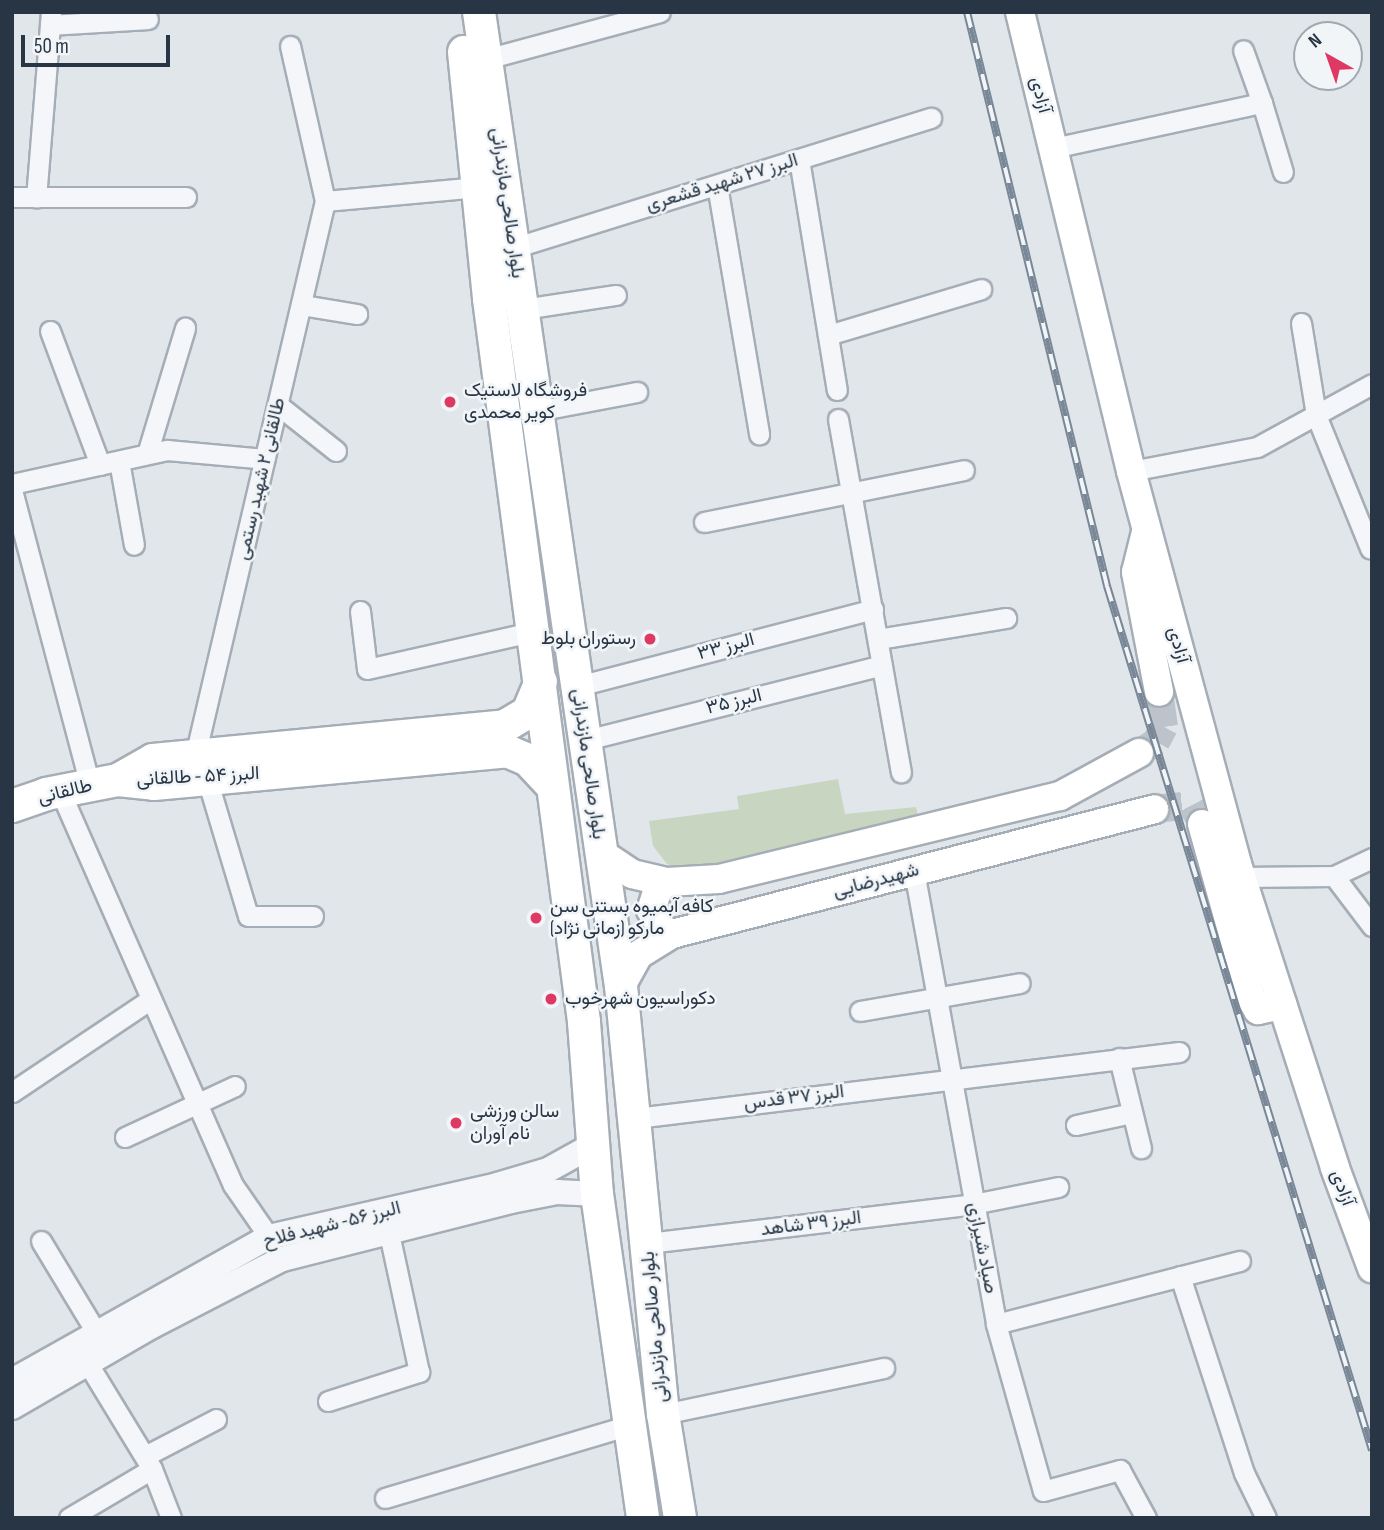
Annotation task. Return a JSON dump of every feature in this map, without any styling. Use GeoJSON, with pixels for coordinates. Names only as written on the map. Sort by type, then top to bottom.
{"type":"FeatureCollection","features":[{"type":"Feature","properties":{"kind":"main road","name":"بلوار صالحی مازندرانی"},"geometry":{"type":"LineString","coordinates":[[460,12],[478,187],[536,631],[551,785],[584,1022],[597,1194],[643,1518]]}},
{"type":"Feature","properties":{"kind":"main road","name":"بلوار صالحی مازندرانی"},"geometry":{"type":"LineString","coordinates":[[479,12],[621,986],[663,1414],[680,1518]]}},
{"type":"Feature","properties":{"kind":"main road","name":"آزادی"},"geometry":{"type":"LineString","coordinates":[[1020,12],[1131,471],[1241,877],[1282,1005],[1363,1217],[1372,1268]]}},
{"type":"Feature","properties":{"kind":"main road"},"geometry":{"type":"LineString","coordinates":[[1147,530],[1136,572],[1159,692]]}},
{"type":"Feature","properties":{"kind":"main road","name":"البرز ۵۴ - طالقانی"},"geometry":{"type":"LineString","coordinates":[[89,785],[155,784],[201,767],[494,739],[505,726],[527,712],[541,682]]}},
{"type":"Feature","properties":{"kind":"main road","name":"البرز ۵۴ - طالقانی"},"geometry":{"type":"LineString","coordinates":[[494,739],[507,751],[528,760],[551,785]]}},
{"type":"Feature","properties":{"kind":"main road","name":"شهیدرضایی"},"geometry":{"type":"LineString","coordinates":[[601,853],[632,874],[667,882],[719,878],[1060,796],[1139,752]]}},
{"type":"Feature","properties":{"kind":"main road","name":"طالقانی"},"geometry":{"type":"LineString","coordinates":[[12,806],[89,785]]}},
{"type":"Feature","properties":{"kind":"main road"},"geometry":{"type":"LineString","coordinates":[[1060,796],[1069,830]]}},
{"type":"Feature","properties":{"kind":"main road","name":"شهیدرضایی"},"geometry":{"type":"LineString","coordinates":[[621,986],[638,955],[672,934],[1154,809]]}},
{"type":"Feature","properties":{"kind":"main road"},"geometry":{"type":"LineString","coordinates":[[1202,824],[1251,998],[1258,1010],[1282,1005]]}},
{"type":"Feature","properties":{"kind":"main road"},"geometry":{"type":"LineString","coordinates":[[667,882],[658,889],[651,910],[662,929],[672,934]]}},
{"type":"Feature","properties":{"kind":"street"},"geometry":{"type":"LineString","coordinates":[[486,59],[660,12]]}},
{"type":"Feature","properties":{"kind":"street"},"geometry":{"type":"LineString","coordinates":[[36,197],[50,19],[148,19]]}},
{"type":"Feature","properties":{"kind":"street"},"geometry":{"type":"LineString","coordinates":[[290,46],[325,201],[478,187]]}},
{"type":"Feature","properties":{"kind":"street"},"geometry":{"type":"LineString","coordinates":[[1243,50],[1283,172]]}},
{"type":"Feature","properties":{"kind":"street"},"geometry":{"type":"LineString","coordinates":[[1053,148],[1262,103]]}},
{"type":"Feature","properties":{"kind":"street","name":"البرز ۲۷ شهید قشعری"},"geometry":{"type":"LineString","coordinates":[[513,248],[931,118]]}},
{"type":"Feature","properties":{"kind":"street"},"geometry":{"type":"LineString","coordinates":[[799,159],[837,390]]}},
{"type":"Feature","properties":{"kind":"street"},"geometry":{"type":"LineString","coordinates":[[717,184],[759,434]]}},
{"type":"Feature","properties":{"kind":"street"},"geometry":{"type":"LineString","coordinates":[[12,197],[186,197]]}},
{"type":"Feature","properties":{"kind":"street","name":"طالقانی ۲ شهید رستمی"},"geometry":{"type":"LineString","coordinates":[[201,767],[265,459],[325,201]]}},
{"type":"Feature","properties":{"kind":"street"},"geometry":{"type":"LineString","coordinates":[[828,335],[981,289]]}},
{"type":"Feature","properties":{"kind":"street"},"geometry":{"type":"LineString","coordinates":[[523,309],[616,295]]}},
{"type":"Feature","properties":{"kind":"street"},"geometry":{"type":"LineString","coordinates":[[302,305],[357,314]]}},
{"type":"Feature","properties":{"kind":"street"},"geometry":{"type":"LineString","coordinates":[[1301,323],[1317,415],[1370,548]]}},
{"type":"Feature","properties":{"kind":"street"},"geometry":{"type":"LineString","coordinates":[[147,454],[185,328]]}},
{"type":"Feature","properties":{"kind":"street"},"geometry":{"type":"LineString","coordinates":[[50,331],[109,463],[134,545]]}},
{"type":"Feature","properties":{"kind":"street"},"geometry":{"type":"LineString","coordinates":[[1131,471],[1257,447],[1372,384]]}},
{"type":"Feature","properties":{"kind":"street"},"geometry":{"type":"LineString","coordinates":[[537,411],[637,392]]}},
{"type":"Feature","properties":{"kind":"street"},"geometry":{"type":"LineString","coordinates":[[278,405],[336,451]]}},
{"type":"Feature","properties":{"kind":"street"},"geometry":{"type":"LineString","coordinates":[[838,419],[853,489],[901,772]]}},
{"type":"Feature","properties":{"kind":"street"},"geometry":{"type":"LineString","coordinates":[[12,484],[167,450],[265,459]]}},
{"type":"Feature","properties":{"kind":"street"},"geometry":{"type":"LineString","coordinates":[[704,522],[853,489],[964,470]]}},
{"type":"Feature","properties":{"kind":"street"},"geometry":{"type":"LineString","coordinates":[[12,490],[89,785],[150,999],[233,1185],[269,1237]]}},
{"type":"Feature","properties":{"kind":"street","name":"البرز ۳۳"},"geometry":{"type":"LineString","coordinates":[[578,686],[873,609]]}},
{"type":"Feature","properties":{"kind":"street"},"geometry":{"type":"LineString","coordinates":[[360,611],[367,668],[536,631]]}},
{"type":"Feature","properties":{"kind":"street"},"geometry":{"type":"LineString","coordinates":[[878,639],[1006,618]]}},
{"type":"Feature","properties":{"kind":"street","name":"البرز ۳۵"},"geometry":{"type":"LineString","coordinates":[[586,740],[883,665]]}},
{"type":"Feature","properties":{"kind":"street"},"geometry":{"type":"LineString","coordinates":[[201,767],[248,916],[313,916]]}},
{"type":"Feature","properties":{"kind":"street"},"geometry":{"type":"LineString","coordinates":[[1241,877],[1334,876],[1372,858]]}},
{"type":"Feature","properties":{"kind":"street","name":"صیاد شیرازی"},"geometry":{"type":"LineString","coordinates":[[914,871],[996,1324],[1043,1491],[1120,1470],[1146,1518]]}},
{"type":"Feature","properties":{"kind":"street"},"geometry":{"type":"LineString","coordinates":[[1334,876],[1372,926]]}},
{"type":"Feature","properties":{"kind":"street"},"geometry":{"type":"LineString","coordinates":[[860,1011],[1020,983]]}},
{"type":"Feature","properties":{"kind":"street"},"geometry":{"type":"LineString","coordinates":[[12,1092],[150,999]]}},
{"type":"Feature","properties":{"kind":"street","name":"البرز ۳۷ قدس"},"geometry":{"type":"LineString","coordinates":[[636,1118],[1179,1052]]}},
{"type":"Feature","properties":{"kind":"street"},"geometry":{"type":"LineString","coordinates":[[1119,1058],[1141,1148]]}},
{"type":"Feature","properties":{"kind":"street"},"geometry":{"type":"LineString","coordinates":[[125,1137],[196,1101],[235,1086]]}},
{"type":"Feature","properties":{"kind":"street"},"geometry":{"type":"LineString","coordinates":[[1076,1125],[1132,1113]]}},
{"type":"Feature","properties":{"kind":"street","name":"البرز ۵۶- شهید فلاح"},"geometry":{"type":"LineString","coordinates":[[12,1381],[269,1237],[548,1170],[593,1145]]}},
{"type":"Feature","properties":{"kind":"street","name":"البرز ۳۹ شاهد"},"geometry":{"type":"LineString","coordinates":[[648,1244],[973,1203],[1058,1187]]}},
{"type":"Feature","properties":{"kind":"street","name":"البرز ۵۶- شهید فلاح"},"geometry":{"type":"LineString","coordinates":[[12,1407],[282,1259],[557,1192],[597,1194]]}},
{"type":"Feature","properties":{"kind":"street"},"geometry":{"type":"LineString","coordinates":[[328,1401],[419,1373],[389,1233]]}},
{"type":"Feature","properties":{"kind":"street"},"geometry":{"type":"LineString","coordinates":[[41,1241],[97,1334]]}},
{"type":"Feature","properties":{"kind":"street"},"geometry":{"type":"LineString","coordinates":[[996,1324],[1240,1261]]}},
{"type":"Feature","properties":{"kind":"street"},"geometry":{"type":"LineString","coordinates":[[1180,1276],[1244,1473],[1266,1518]]}},
{"type":"Feature","properties":{"kind":"street"},"geometry":{"type":"LineString","coordinates":[[89,1364],[149,1463],[171,1518]]}},
{"type":"Feature","properties":{"kind":"street"},"geometry":{"type":"LineString","coordinates":[[663,1414],[884,1368]]}},
{"type":"Feature","properties":{"kind":"street"},"geometry":{"type":"LineString","coordinates":[[69,1518],[216,1419]]}},
{"type":"Feature","properties":{"kind":"street"},"geometry":{"type":"LineString","coordinates":[[385,1498],[630,1425]]}},
{"type":"Feature","properties":{"kind":"green space"},"geometry":{"type":"Polygon","coordinates":[[[838,779],[845,814],[916,807],[918,815],[689,873],[667,864],[653,846],[649,821],[739,809],[737,796],[838,779]]]}},
{"type":"Feature","properties":{"kind":"tunnel"},"geometry":{"type":"LineString","coordinates":[[1139,753],[1156,742],[1164,727],[1159,692]]}},
{"type":"Feature","properties":{"kind":"tunnel"},"geometry":{"type":"LineString","coordinates":[[1154,809],[1192,805],[1202,824]]}},
{"type":"Feature","properties":{"kind":"railway"},"geometry":{"type":"LineString","coordinates":[[967,12],[1107,586],[1372,1450]]}},
{"type":"Feature","properties":{"kind":"place","name":"فروشگاه لاستیک کویر محمدی"},"geometry":{"type":"Point","coordinates":[450,402]}},
{"type":"Feature","properties":{"kind":"place","name":"رستوران بلوط"},"geometry":{"type":"Point","coordinates":[650,639]}},
{"type":"Feature","properties":{"kind":"place","name":"کافه آبمیوه بستنی سن مارکو (زمانی نژاد)"},"geometry":{"type":"Point","coordinates":[536,918]}},
{"type":"Feature","properties":{"kind":"place","name":"دکوراسیون شهرخوب"},"geometry":{"type":"Point","coordinates":[551,999]}},
{"type":"Feature","properties":{"kind":"place","name":"سالن ورزشی نام آوران"},"geometry":{"type":"Point","coordinates":[456,1123]}}]}
